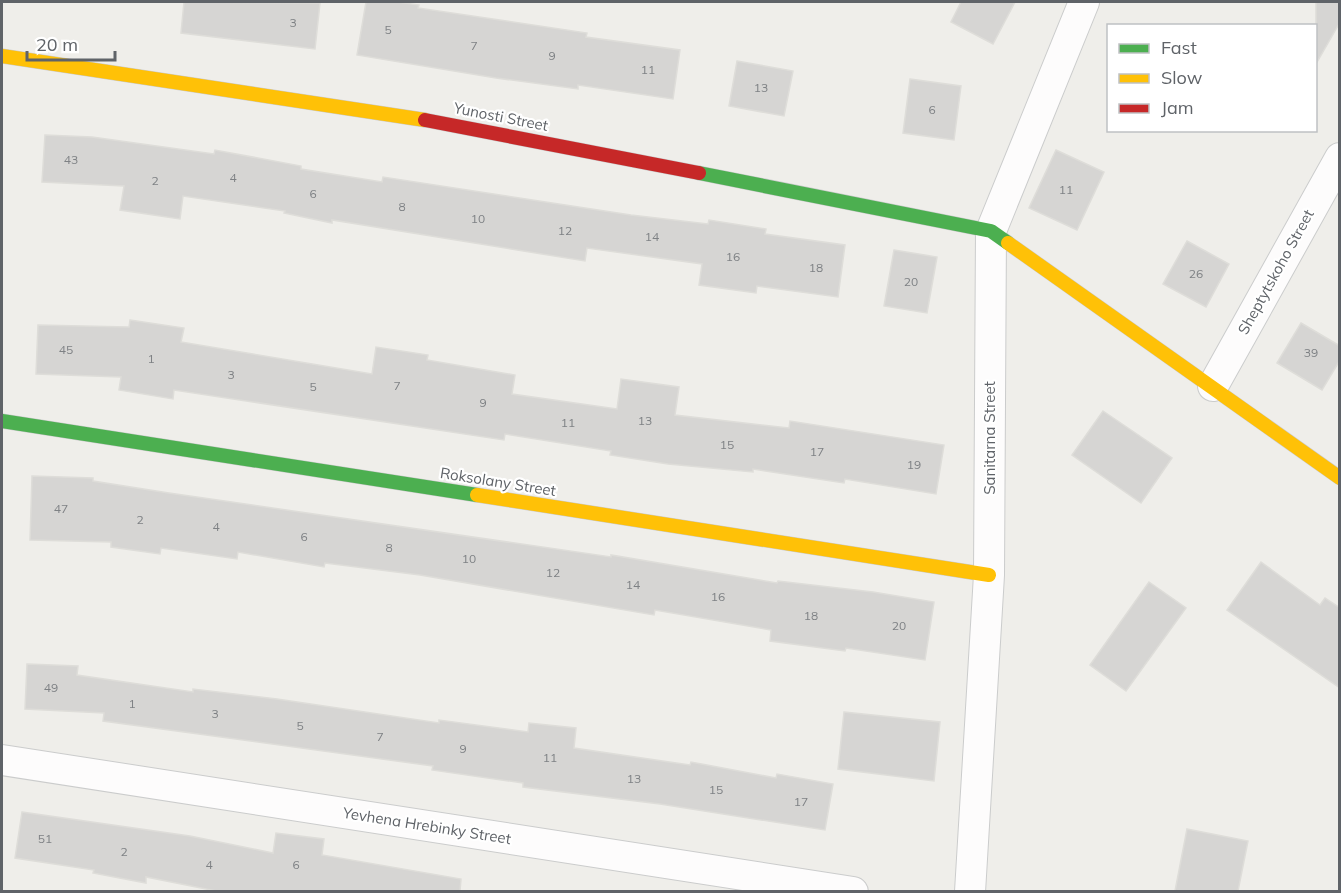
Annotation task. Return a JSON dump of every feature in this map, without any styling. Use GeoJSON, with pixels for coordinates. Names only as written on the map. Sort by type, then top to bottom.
{"type":"FeatureCollection","features":[{"type":"Feature","properties":{"kind":"street","name":"Sanitarna Street"},"geometry":{"type":"LineString","coordinates":[[970,891],[989,575],[991,231],[1084,2]]}},
{"type":"Feature","properties":{"kind":"street","name":"Yunosti Street"},"geometry":{"type":"LineString","coordinates":[[2,56],[475,128],[991,231]]}},
{"type":"Feature","properties":{"kind":"street","name":"Sheptytskoho Street"},"geometry":{"type":"LineString","coordinates":[[1214,386],[1340,158]]}},
{"type":"Feature","properties":{"kind":"street"},"geometry":{"type":"LineString","coordinates":[[991,231],[1214,386],[1340,478]]}},
{"type":"Feature","properties":{"kind":"street","name":"Roksolany Street"},"geometry":{"type":"LineString","coordinates":[[2,421],[989,575]]}},
{"type":"Feature","properties":{"kind":"street","name":"Yevhena Hrebinky Street"},"geometry":{"type":"LineString","coordinates":[[2,760],[854,891]]}},
{"type":"Feature","properties":{"kind":"building"},"geometry":{"type":"Polygon","coordinates":[[[184,2],[320,3],[315,49],[181,33],[184,2]]]}},
{"type":"Feature","properties":{"kind":"building"},"geometry":{"type":"Polygon","coordinates":[[[366,2],[398,2],[419,5],[418,8],[587,33],[586,37],[680,50],[673,99],[578,85],[578,89],[496,78],[357,55],[366,2]]]}},
{"type":"Feature","properties":{"kind":"building"},"geometry":{"type":"Polygon","coordinates":[[[961,2],[1015,2],[993,44],[951,22],[961,2]]]}},
{"type":"Feature","properties":{"kind":"building"},"geometry":{"type":"Polygon","coordinates":[[[1316,2],[1340,2],[1340,22],[1317,62],[1317,24],[1316,2]]]}},
{"type":"Feature","properties":{"kind":"building"},"geometry":{"type":"Polygon","coordinates":[[[737,61],[793,71],[784,116],[729,106],[737,61]]]}},
{"type":"Feature","properties":{"kind":"building"},"geometry":{"type":"Polygon","coordinates":[[[910,79],[961,86],[954,140],[903,133],[910,79]]]}},
{"type":"Feature","properties":{"kind":"building"},"geometry":{"type":"Polygon","coordinates":[[[45,135],[92,137],[214,154],[215,150],[301,166],[301,169],[382,182],[383,177],[631,215],[708,224],[709,220],[766,229],[765,234],[845,245],[838,297],[757,286],[756,293],[699,285],[702,264],[587,248],[585,261],[332,220],[332,223],[284,213],[285,211],[183,196],[180,219],[120,210],[124,186],[42,182],[45,135]]]}},
{"type":"Feature","properties":{"kind":"building"},"geometry":{"type":"Polygon","coordinates":[[[1056,150],[1104,172],[1077,230],[1029,208],[1056,150]]]}},
{"type":"Feature","properties":{"kind":"building"},"geometry":{"type":"Polygon","coordinates":[[[1187,241],[1229,264],[1206,307],[1163,284],[1187,241]]]}},
{"type":"Feature","properties":{"kind":"building"},"geometry":{"type":"Polygon","coordinates":[[[894,250],[937,257],[927,313],[884,306],[894,250]]]}},
{"type":"Feature","properties":{"kind":"building"},"geometry":{"type":"Polygon","coordinates":[[[130,320],[184,328],[181,342],[372,374],[376,347],[428,355],[427,360],[515,375],[512,394],[617,409],[621,379],[679,387],[675,415],[789,428],[790,421],[944,445],[936,494],[845,479],[844,483],[753,469],[753,472],[668,464],[610,455],[611,451],[505,434],[504,440],[174,390],[173,399],[119,390],[121,377],[36,374],[38,325],[129,327],[130,320]]]}},
{"type":"Feature","properties":{"kind":"building"},"geometry":{"type":"Polygon","coordinates":[[[1301,323],[1340,346],[1340,360],[1322,390],[1277,363],[1301,323]]]}},
{"type":"Feature","properties":{"kind":"building"},"geometry":{"type":"Polygon","coordinates":[[[1103,411],[1172,458],[1141,503],[1072,455],[1103,411]]]}},
{"type":"Feature","properties":{"kind":"building"},"geometry":{"type":"Polygon","coordinates":[[[32,476],[93,478],[93,481],[169,493],[611,557],[611,555],[777,583],[778,581],[873,592],[934,602],[925,660],[846,648],[845,651],[770,641],[771,630],[655,610],[654,615],[420,575],[325,563],[324,567],[238,552],[237,559],[161,548],[160,554],[111,547],[111,542],[30,540],[32,476]]]}},
{"type":"Feature","properties":{"kind":"building"},"geometry":{"type":"Polygon","coordinates":[[[1261,562],[1320,605],[1325,598],[1340,608],[1340,688],[1227,610],[1261,562]]]}},
{"type":"Feature","properties":{"kind":"building"},"geometry":{"type":"Polygon","coordinates":[[[1149,582],[1186,608],[1126,691],[1090,665],[1149,582]]]}},
{"type":"Feature","properties":{"kind":"building"},"geometry":{"type":"Polygon","coordinates":[[[27,664],[78,666],[77,675],[193,692],[193,689],[277,699],[439,723],[439,720],[528,732],[529,723],[576,728],[574,748],[690,765],[691,762],[776,778],[777,774],[833,784],[825,830],[660,804],[523,787],[523,783],[432,770],[433,766],[103,721],[104,713],[25,709],[27,664]]]}},
{"type":"Feature","properties":{"kind":"building"},"geometry":{"type":"Polygon","coordinates":[[[844,712],[940,722],[934,781],[838,769],[844,712]]]}},
{"type":"Feature","properties":{"kind":"building"},"geometry":{"type":"Polygon","coordinates":[[[22,812],[190,836],[273,853],[276,833],[324,839],[322,855],[461,879],[460,891],[216,891],[146,877],[146,883],[93,873],[94,870],[15,858],[22,812]]]}},
{"type":"Feature","properties":{"kind":"building"},"geometry":{"type":"Polygon","coordinates":[[[1187,829],[1248,841],[1238,891],[1175,891],[1187,829]]]}},
{"type":"Feature","properties":{"kind":"traffic: fast"},"geometry":{"type":"LineString","coordinates":[[699,173],[991,231],[1008,243]]}},
{"type":"Feature","properties":{"kind":"traffic: fast"},"geometry":{"type":"LineString","coordinates":[[2,421],[477,495]]}},
{"type":"Feature","properties":{"kind":"traffic: slow"},"geometry":{"type":"LineString","coordinates":[[2,56],[425,120]]}},
{"type":"Feature","properties":{"kind":"traffic: slow"},"geometry":{"type":"LineString","coordinates":[[1008,243],[1340,478]]}},
{"type":"Feature","properties":{"kind":"traffic: slow"},"geometry":{"type":"LineString","coordinates":[[477,495],[989,575]]}},
{"type":"Feature","properties":{"kind":"traffic: jam"},"geometry":{"type":"LineString","coordinates":[[425,120],[699,173]]}}]}
